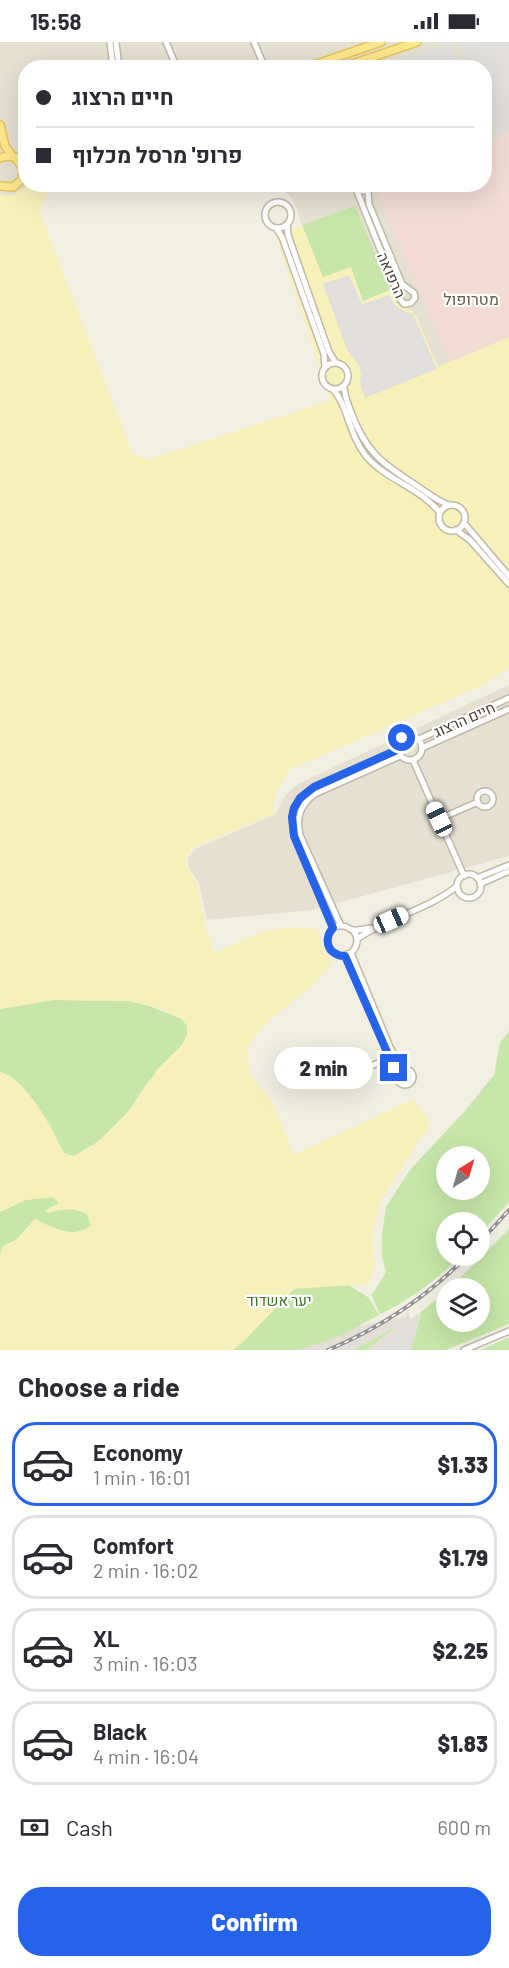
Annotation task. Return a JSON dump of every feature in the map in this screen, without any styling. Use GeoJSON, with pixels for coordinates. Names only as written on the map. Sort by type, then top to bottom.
{"type":"FeatureCollection","features":[{"type":"Feature","properties":{"kind":"main road"},"geometry":{"type":"LineString","coordinates":[[335,60],[381,42]]}},
{"type":"Feature","properties":{"kind":"main road"},"geometry":{"type":"LineString","coordinates":[[367,60],[417,42]]}},
{"type":"Feature","properties":{"kind":"main road"},"geometry":{"type":"LineString","coordinates":[[0,125],[5,146],[18,162]]}},
{"type":"Feature","properties":{"kind":"main road"},"geometry":{"type":"LineString","coordinates":[[0,158],[7,156],[18,158]]}},
{"type":"Feature","properties":{"kind":"main road"},"geometry":{"type":"LineString","coordinates":[[0,186],[13,187],[18,183]]}},
{"type":"Feature","properties":{"kind":"street"},"geometry":{"type":"LineString","coordinates":[[110,42],[112,60]]}},
{"type":"Feature","properties":{"kind":"street"},"geometry":{"type":"LineString","coordinates":[[116,42],[118,60]]}},
{"type":"Feature","properties":{"kind":"street"},"geometry":{"type":"LineString","coordinates":[[166,42],[174,60]]}},
{"type":"Feature","properties":{"kind":"street"},"geometry":{"type":"LineString","coordinates":[[254,42],[262,60]]}},
{"type":"Feature","properties":{"kind":"street","name":"הרפואה"},"geometry":{"type":"LineString","coordinates":[[357,192],[400,299],[405,304],[411,303],[415,296],[402,284],[369,204],[368,192]]}},
{"type":"Feature","properties":{"kind":"street"},"geometry":{"type":"LineString","coordinates":[[344,386],[333,389],[327,387],[323,382],[325,359],[316,333],[282,237],[276,228],[267,222],[264,215],[266,208],[274,202],[283,203],[288,207],[291,217],[287,224],[288,235],[329,352],[336,363],[347,370],[348,377],[344,386],[346,399],[364,442],[374,454],[406,479],[440,501],[457,506],[462,510],[464,523],[509,576]]}},
{"type":"Feature","properties":{"kind":"street"},"geometry":{"type":"LineString","coordinates":[[276,228],[287,224]]}},
{"type":"Feature","properties":{"kind":"street"},"geometry":{"type":"LineString","coordinates":[[325,367],[336,363]]}},
{"type":"Feature","properties":{"kind":"street"},"geometry":{"type":"LineString","coordinates":[[333,389],[354,437],[368,458],[382,471],[433,505],[440,513]]}},
{"type":"Feature","properties":{"kind":"street"},"geometry":{"type":"LineString","coordinates":[[449,505],[440,513],[439,520],[442,526],[447,530],[456,530],[475,545],[509,584]]}},
{"type":"Feature","properties":{"kind":"street"},"geometry":{"type":"LineString","coordinates":[[456,530],[464,523]]}},
{"type":"Feature","properties":{"kind":"street","name":"חיים הרצוג"},"geometry":{"type":"LineString","coordinates":[[419,740],[509,698]]}},
{"type":"Feature","properties":{"kind":"street","name":"חיים הרצוג"},"geometry":{"type":"LineString","coordinates":[[422,748],[509,709]]}},
{"type":"Feature","properties":{"kind":"street"},"geometry":{"type":"LineString","coordinates":[[406,736],[413,736],[419,740],[422,748],[419,756],[413,760],[406,760],[399,753],[398,743],[406,736]]}},
{"type":"Feature","properties":{"kind":"street"},"geometry":{"type":"LineString","coordinates":[[333,928],[294,836],[292,817],[300,798],[314,787],[399,753]]}},
{"type":"Feature","properties":{"kind":"street"},"geometry":{"type":"LineString","coordinates":[[413,760],[464,876]]}},
{"type":"Feature","properties":{"kind":"street"},"geometry":{"type":"LineString","coordinates":[[439,819],[478,802]]}},
{"type":"Feature","properties":{"kind":"street"},"geometry":{"type":"LineString","coordinates":[[297,809],[300,835],[341,926]]}},
{"type":"Feature","properties":{"kind":"street"},"geometry":{"type":"LineString","coordinates":[[478,881],[509,865]]}},
{"type":"Feature","properties":{"kind":"street"},"geometry":{"type":"LineString","coordinates":[[478,881],[509,871]]}},
{"type":"Feature","properties":{"kind":"street"},"geometry":{"type":"LineString","coordinates":[[446,896],[464,876],[471,875],[478,881],[479,891],[474,897],[466,898],[460,894],[457,886]]}},
{"type":"Feature","properties":{"kind":"street"},"geometry":{"type":"LineString","coordinates":[[357,939],[372,928],[446,896],[460,894]]}},
{"type":"Feature","properties":{"kind":"street"},"geometry":{"type":"LineString","coordinates":[[353,930],[357,939],[356,947],[348,954],[337,955],[328,947],[327,939],[333,928],[341,926],[353,930],[372,928]]}},
{"type":"Feature","properties":{"kind":"street"},"geometry":{"type":"LineString","coordinates":[[348,954],[397,1061],[412,1074],[411,1082],[406,1085],[400,1084],[397,1080],[397,1074],[348,954]]}},
{"type":"Feature","properties":{"kind":"street"},"geometry":{"type":"LineString","coordinates":[[322,1084],[338,1080],[390,1058]]}},
{"type":"Feature","properties":{"kind":"street"},"geometry":{"type":"LineString","coordinates":[[397,1074],[404,1068]]}},
{"type":"Feature","properties":{"kind":"street"},"geometry":{"type":"LineString","coordinates":[[464,1350],[509,1331]]}},
{"type":"Feature","properties":{"kind":"shaded area"},"geometry":{"type":"Polygon","coordinates":[[[0,42],[509,42],[509,366],[444,394],[322,287],[294,201],[286,192],[492,192],[492,60],[18,60],[18,192],[24,192],[0,202],[0,42]]]}},
{"type":"Feature","properties":{"kind":"shaded area"},"geometry":{"type":"Polygon","coordinates":[[[457,42],[509,42],[509,131],[497,136],[492,124],[492,60],[465,60],[457,42]]]}},
{"type":"Feature","properties":{"kind":"shaded area"},"geometry":{"type":"Polygon","coordinates":[[[451,43],[457,60],[395,60],[451,43]]]}},
{"type":"Feature","properties":{"kind":"shaded area"},"geometry":{"type":"Polygon","coordinates":[[[509,132],[509,338],[450,363],[378,197],[380,192],[492,192],[492,140],[509,132]]]}},
{"type":"Feature","properties":{"kind":"shaded area"},"geometry":{"type":"Polygon","coordinates":[[[349,275],[362,304],[389,295],[394,304],[403,311],[413,314],[437,369],[365,398],[360,384],[359,365],[348,352],[323,284],[349,275]]]}},
{"type":"Feature","properties":{"kind":"shaded area"},"geometry":{"type":"Polygon","coordinates":[[[509,685],[509,856],[312,910],[207,920],[199,883],[189,868],[188,859],[195,849],[276,814],[285,796],[298,784],[509,685]]]}},
{"type":"Feature","properties":{"kind":"shaded area"},"geometry":{"type":"Polygon","coordinates":[[[408,1305],[410,1320],[420,1313],[411,1350],[248,1350],[406,1316],[408,1305]]]}},
{"type":"Feature","properties":{"kind":"shaded area"},"geometry":{"type":"Polygon","coordinates":[[[405,1325],[414,1328],[409,1350],[374,1350],[405,1325]]]}},
{"type":"Feature","properties":{"kind":"green space"},"geometry":{"type":"Polygon","coordinates":[[[355,206],[390,290],[363,301],[323,278],[302,225],[355,206]]]}},
{"type":"Feature","properties":{"kind":"green space"},"geometry":{"type":"Polygon","coordinates":[[[53,1000],[129,1001],[144,1004],[182,1019],[187,1026],[187,1035],[182,1045],[147,1083],[129,1111],[99,1141],[74,1156],[65,1154],[40,1109],[28,1093],[15,1080],[0,1072],[0,1009],[53,1000]]]}},
{"type":"Feature","properties":{"kind":"green space"},"geometry":{"type":"Polygon","coordinates":[[[509,1031],[509,1202],[490,1223],[490,1212],[436,1212],[436,1266],[449,1266],[423,1289],[380,1314],[371,1294],[386,1272],[382,1257],[382,1234],[386,1207],[410,1170],[464,1112],[494,1075],[500,1043],[509,1031]]]}},
{"type":"Feature","properties":{"kind":"green space"},"geometry":{"type":"Polygon","coordinates":[[[53,1197],[60,1203],[45,1211],[73,1209],[87,1214],[91,1226],[77,1232],[70,1232],[56,1229],[35,1219],[16,1240],[2,1247],[0,1256],[0,1212],[25,1200],[53,1197]]]}},
{"type":"Feature","properties":{"kind":"green space"},"geometry":{"type":"Polygon","coordinates":[[[509,1229],[509,1324],[490,1332],[490,1278],[460,1278],[472,1266],[490,1266],[490,1248],[509,1229]]]}},
{"type":"Feature","properties":{"kind":"green space","name":"יער אשדוד"},"geometry":{"type":"Polygon","coordinates":[[[266,1233],[369,1298],[379,1315],[342,1335],[299,1350],[0,1350],[0,1345],[266,1233]]]}},
{"type":"Feature","properties":{"kind":"green space"},"geometry":{"type":"Polygon","coordinates":[[[436,1300],[436,1332],[490,1332],[446,1350],[411,1350],[421,1312],[436,1300]]]}},
{"type":"Feature","properties":{"kind":"green space"},"geometry":{"type":"Polygon","coordinates":[[[396,1327],[366,1350],[354,1350],[396,1327]]]}},
{"type":"Feature","properties":{"kind":"green space"},"geometry":{"type":"Polygon","coordinates":[[[509,1337],[509,1350],[481,1350],[509,1337]]]}},
{"type":"Feature","properties":{"kind":"sand"},"geometry":{"type":"Polygon","coordinates":[[[18,192],[49,192],[39,210],[132,453],[148,460],[331,400],[276,237],[302,225],[323,277],[351,267],[363,301],[390,290],[398,304],[411,310],[416,316],[438,367],[509,337],[509,668],[483,685],[289,770],[275,795],[273,814],[192,848],[186,859],[187,868],[197,884],[205,926],[214,953],[258,933],[286,927],[317,929],[324,952],[333,963],[309,988],[266,1023],[248,1046],[249,1073],[274,1105],[293,1155],[414,1099],[430,1124],[379,1203],[372,1241],[375,1265],[369,1284],[294,1289],[233,1350],[0,1350],[0,1256],[3,1246],[16,1240],[35,1219],[56,1229],[70,1232],[84,1230],[91,1226],[87,1214],[78,1210],[58,1210],[48,1213],[45,1211],[59,1203],[53,1197],[25,1200],[0,1212],[0,1072],[15,1080],[28,1093],[40,1109],[65,1154],[74,1156],[99,1141],[129,1111],[158,1069],[182,1045],[187,1035],[187,1026],[182,1019],[158,1008],[129,1001],[53,1000],[0,1009],[0,194],[18,192]]]}},
{"type":"Feature","properties":{"kind":"railway"},"geometry":{"type":"LineString","coordinates":[[490,1231],[509,1210]]}},
{"type":"Feature","properties":{"kind":"railway"},"geometry":{"type":"LineString","coordinates":[[328,1350],[366,1332],[402,1310],[420,1298],[457,1266]]}},
{"type":"Feature","properties":{"kind":"district","name":"מטרופול"},"geometry":{"type":"Point","coordinates":[471,298]}},
{"type":"Feature","properties":{"kind":"route"},"geometry":{"type":"LineString","coordinates":[[394,1068],[345,956],[333,953],[328,947],[328,935],[333,928],[294,836],[292,817],[294,808],[306,792],[397,750],[402,738]]}}]}
